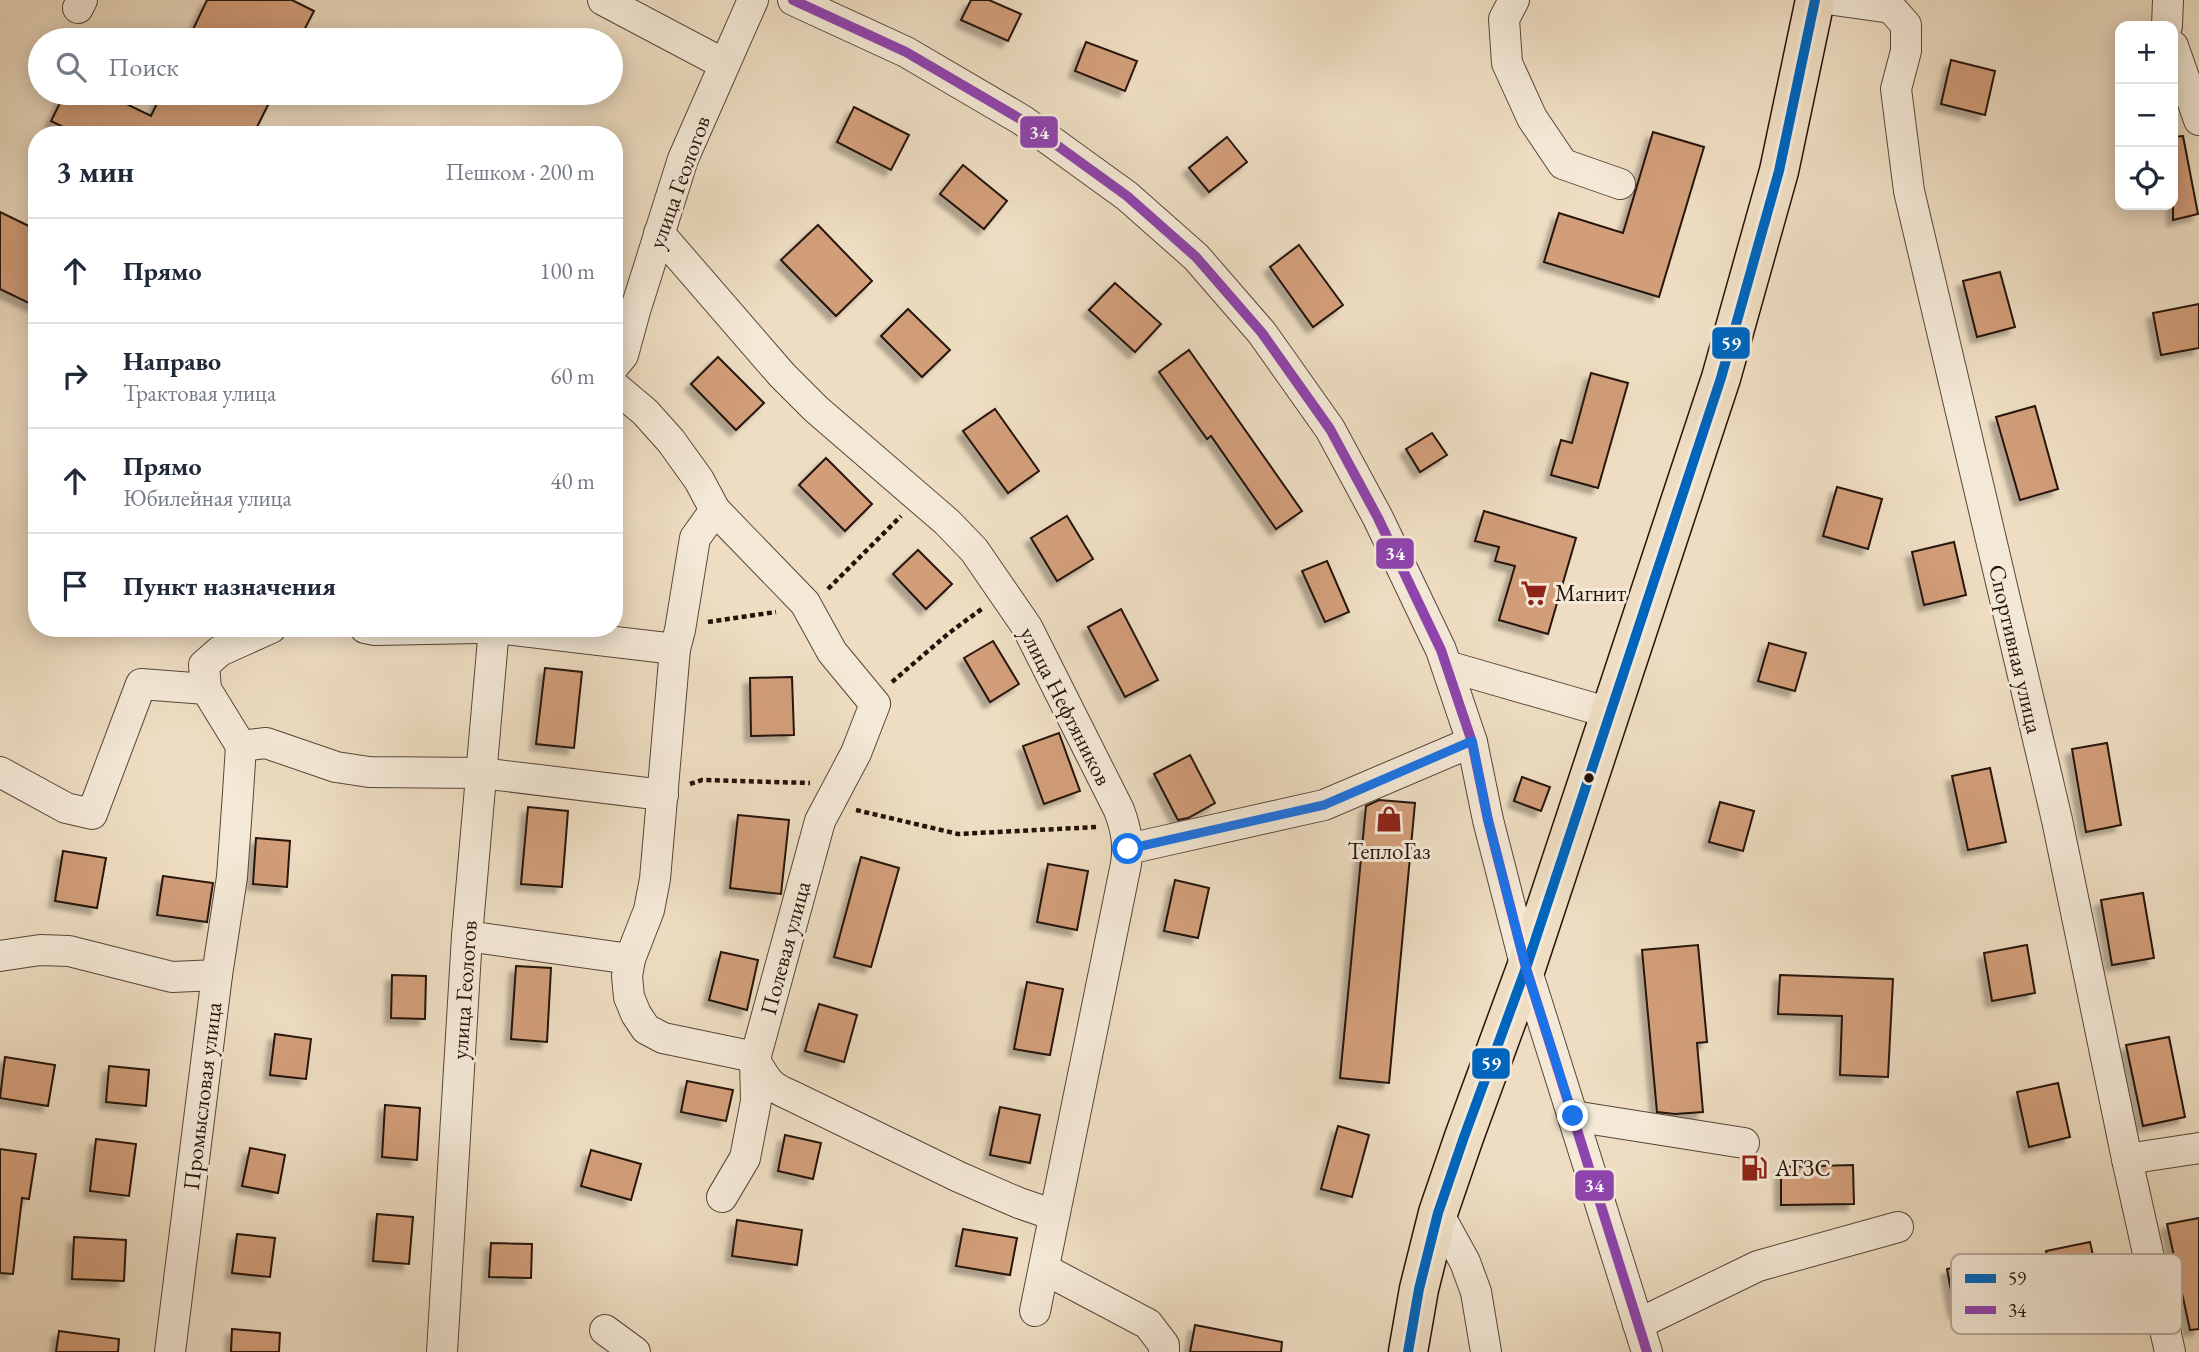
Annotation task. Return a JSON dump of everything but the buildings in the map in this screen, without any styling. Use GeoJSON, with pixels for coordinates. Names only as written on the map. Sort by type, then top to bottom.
{"type":"FeatureCollection","features":[{"type":"Feature","properties":{"kind":"main road"},"geometry":{"type":"LineString","coordinates":[[1408,1352],[1419,1289],[1438,1213],[1526,968],[1721,378],[1779,171],[1815,0]]}},
{"type":"Feature","properties":{"kind":"street"},"geometry":{"type":"LineString","coordinates":[[603,0],[724,64]]}},
{"type":"Feature","properties":{"kind":"street","name":"улица Геологов"},"geometry":{"type":"LineString","coordinates":[[623,355],[624,309],[659,233],[682,159],[753,0]]}},
{"type":"Feature","properties":{"kind":"street"},"geometry":{"type":"LineString","coordinates":[[793,0],[906,52],[1022,120],[1127,196],[1196,257],[1262,333],[1330,429],[1378,518],[1447,666],[1472,741],[1488,820],[1526,968],[1642,1338],[1758,1266],[1898,1227]]}},
{"type":"Feature","properties":{"kind":"street"},"geometry":{"type":"LineString","coordinates":[[1514,0],[1504,19],[1507,64],[1532,118],[1563,164],[1620,184]]}},
{"type":"Feature","properties":{"kind":"street","name":"Спортивная улица"},"geometry":{"type":"LineString","coordinates":[[1834,0],[1891,8],[1906,24],[1906,51],[1896,89],[1909,191],[2057,820],[2148,1254]]}},
{"type":"Feature","properties":{"kind":"street"},"geometry":{"type":"LineString","coordinates":[[2167,21],[2168,0]]}},
{"type":"Feature","properties":{"kind":"street"},"geometry":{"type":"LineString","coordinates":[[2178,60],[2199,120]]}},
{"type":"Feature","properties":{"kind":"street","name":"улица Нефтяников"},"geometry":{"type":"LineString","coordinates":[[659,233],[782,375],[816,409],[947,522],[974,550],[1027,627],[1119,810],[1128,840]]}},
{"type":"Feature","properties":{"kind":"street"},"geometry":{"type":"LineString","coordinates":[[623,394],[645,412],[671,441],[699,480],[715,510],[805,603],[832,652],[875,704]]}},
{"type":"Feature","properties":{"kind":"street"},"geometry":{"type":"LineString","coordinates":[[715,510],[695,538],[675,649],[655,879],[649,910],[630,958],[627,976],[629,997],[636,1014],[646,1029],[663,1038],[755,1059],[771,1085],[790,1095],[959,1177],[1054,1215]]}},
{"type":"Feature","properties":{"kind":"street"},"geometry":{"type":"LineString","coordinates":[[217,975],[232,877],[241,746],[206,689],[204,665],[220,651],[251,637]]}},
{"type":"Feature","properties":{"kind":"street","name":"улица Геологов"},"geometry":{"type":"LineString","coordinates":[[442,1352],[467,936],[494,637]]}},
{"type":"Feature","properties":{"kind":"street"},"geometry":{"type":"LineString","coordinates":[[572,637],[675,649]]}},
{"type":"Feature","properties":{"kind":"street"},"geometry":{"type":"LineString","coordinates":[[1447,666],[1610,713]]}},
{"type":"Feature","properties":{"kind":"street"},"geometry":{"type":"LineString","coordinates":[[0,772],[66,807],[92,814],[141,684],[206,689]]}},
{"type":"Feature","properties":{"kind":"street","name":"Полевая улица"},"geometry":{"type":"LineString","coordinates":[[722,1198],[745,1158],[756,1101],[755,1059],[820,821],[856,753],[875,704]]}},
{"type":"Feature","properties":{"kind":"street"},"geometry":{"type":"LineString","coordinates":[[1035,1311],[1128,840],[1324,805],[1472,741]]}},
{"type":"Feature","properties":{"kind":"street"},"geometry":{"type":"LineString","coordinates":[[241,746],[266,743],[336,767],[369,772],[481,773],[663,794]]}},
{"type":"Feature","properties":{"kind":"street"},"geometry":{"type":"LineString","coordinates":[[467,936],[630,958]]}},
{"type":"Feature","properties":{"kind":"street","name":"Промысловая улица"},"geometry":{"type":"LineString","coordinates":[[0,956],[40,950],[69,951],[172,977],[217,975],[170,1352]]}},
{"type":"Feature","properties":{"kind":"street"},"geometry":{"type":"LineString","coordinates":[[1573,1116],[1744,1143]]}},
{"type":"Feature","properties":{"kind":"street"},"geometry":{"type":"LineString","coordinates":[[2127,1159],[2199,1148]]}},
{"type":"Feature","properties":{"kind":"street"},"geometry":{"type":"LineString","coordinates":[[1438,1213],[1465,1262],[1476,1293],[1486,1352]]}},
{"type":"Feature","properties":{"kind":"street"},"geometry":{"type":"LineString","coordinates":[[1044,1269],[1148,1324],[1164,1345],[1164,1352]]}},
{"type":"Feature","properties":{"kind":"street"},"geometry":{"type":"LineString","coordinates":[[604,1330],[635,1352]]}},
{"type":"Feature","properties":{"kind":"street","name":"Спортивная улица"},"geometry":{"type":"LineString","coordinates":[[2166,1334],[2170,1352]]}},
{"type":"Feature","properties":{"kind":"path"},"geometry":{"type":"LineString","coordinates":[[875,704],[883,690],[892,682],[949,633],[1004,592]]}},
{"type":"Feature","properties":{"kind":"path"},"geometry":{"type":"LineString","coordinates":[[663,794],[702,780],[808,782],[846,808],[958,834],[1106,827],[1128,840]]}},
{"type":"Feature","properties":{"kind":"transit line","name":"34"},"geometry":{"type":"LineString","coordinates":[[793,0],[906,52],[1022,120],[1127,196],[1196,257],[1262,333],[1330,429],[1378,518],[1441,650],[1472,742],[1488,820],[1526,968],[1647,1352]]}},
{"type":"Feature","properties":{"kind":"transit line","name":"59"},"geometry":{"type":"LineString","coordinates":[[1408,1352],[1419,1289],[1438,1213],[1526,968],[1721,378],[1779,171],[1815,0]]}},
{"type":"Feature","properties":{"kind":"place","name":"Магнит"},"geometry":{"type":"Point","coordinates":[1534,593]}},
{"type":"Feature","properties":{"kind":"place","name":"ТеплоГаз"},"geometry":{"type":"Point","coordinates":[1389,819]}},
{"type":"Feature","properties":{"kind":"place","name":"АГЗС"},"geometry":{"type":"Point","coordinates":[1754,1168]}},
{"type":"Feature","properties":{"kind":"route"},"geometry":{"type":"LineString","coordinates":[[1128,849],[1324,805],[1472,741],[1488,820],[1526,968],[1573,1116]]}}]}
